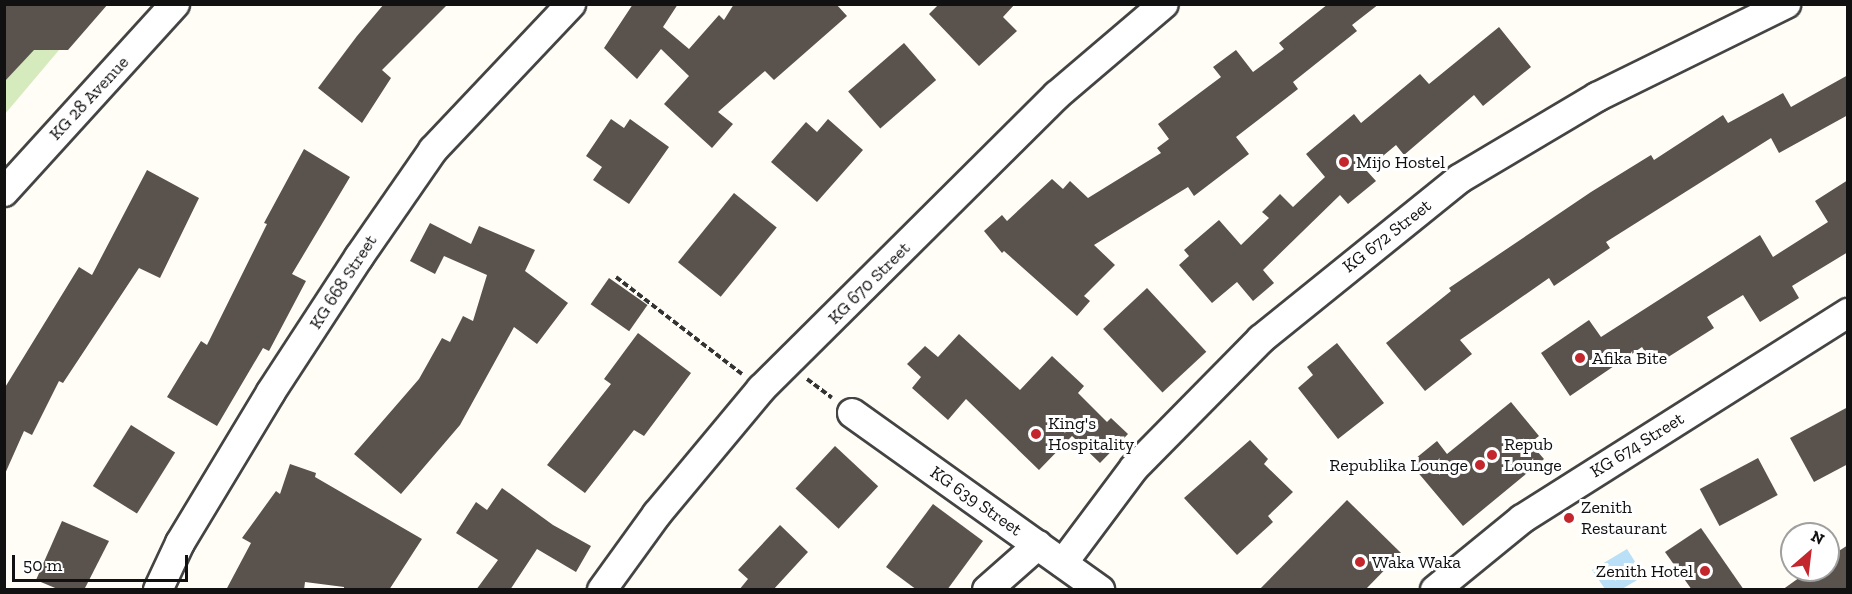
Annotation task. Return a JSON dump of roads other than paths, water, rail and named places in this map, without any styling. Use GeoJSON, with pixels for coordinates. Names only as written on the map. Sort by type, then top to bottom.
{"type":"FeatureCollection","features":[{"type":"Feature","properties":{"kind":"street","name":"KG 28 Avenue"},"geometry":{"type":"LineString","coordinates":[[4,192],[175,4]]}},
{"type":"Feature","properties":{"kind":"street","name":"KG 668 Street"},"geometry":{"type":"LineString","coordinates":[[158,590],[180,543],[271,392],[358,257],[433,150],[571,4]]}},
{"type":"Feature","properties":{"kind":"street","name":"KG 670 Street"},"geometry":{"type":"LineString","coordinates":[[602,590],[657,514],[761,389],[1057,95],[1164,4]]}},
{"type":"Feature","properties":{"kind":"street","name":"KG 672 Street"},"geometry":{"type":"LineString","coordinates":[[1063,563],[1134,468],[1261,339],[1459,179],[1597,97],[1786,4]]}},
{"type":"Feature","properties":{"kind":"street","name":"KG 674 Street"},"geometry":{"type":"LineString","coordinates":[[1435,590],[1522,519],[1848,313]]}},
{"type":"Feature","properties":{"kind":"street","name":"KG 639 Street"},"geometry":{"type":"LineString","coordinates":[[852,413],[1100,590]]}},
{"type":"Feature","properties":{"kind":"street"},"geometry":{"type":"LineString","coordinates":[[987,590],[1038,545]]}},
{"type":"Feature","properties":{"kind":"water"},"geometry":{"type":"Polygon","coordinates":[[[1627,549],[1644,576],[1622,589],[1605,589],[1592,570],[1627,549]]]}},
{"type":"Feature","properties":{"kind":"place","name":"Mijo Hostel"},"geometry":{"type":"Point","coordinates":[1344,162]}},
{"type":"Feature","properties":{"kind":"place","name":"Afika Bite"},"geometry":{"type":"Point","coordinates":[1580,358]}},
{"type":"Feature","properties":{"kind":"place","name":"King's Hospitality"},"geometry":{"type":"Point","coordinates":[1036,434]}},
{"type":"Feature","properties":{"kind":"place","name":"Repub Lounge"},"geometry":{"type":"Point","coordinates":[1492,455]}},
{"type":"Feature","properties":{"kind":"place","name":"Republika Lounge"},"geometry":{"type":"Point","coordinates":[1480,465]}},
{"type":"Feature","properties":{"kind":"place","name":"Zenith Restaurant"},"geometry":{"type":"Point","coordinates":[1569,518]}},
{"type":"Feature","properties":{"kind":"place","name":"Waka Waka"},"geometry":{"type":"Point","coordinates":[1360,562]}},
{"type":"Feature","properties":{"kind":"place","name":"Zenith Hotel"},"geometry":{"type":"Point","coordinates":[1705,571]}}]}
